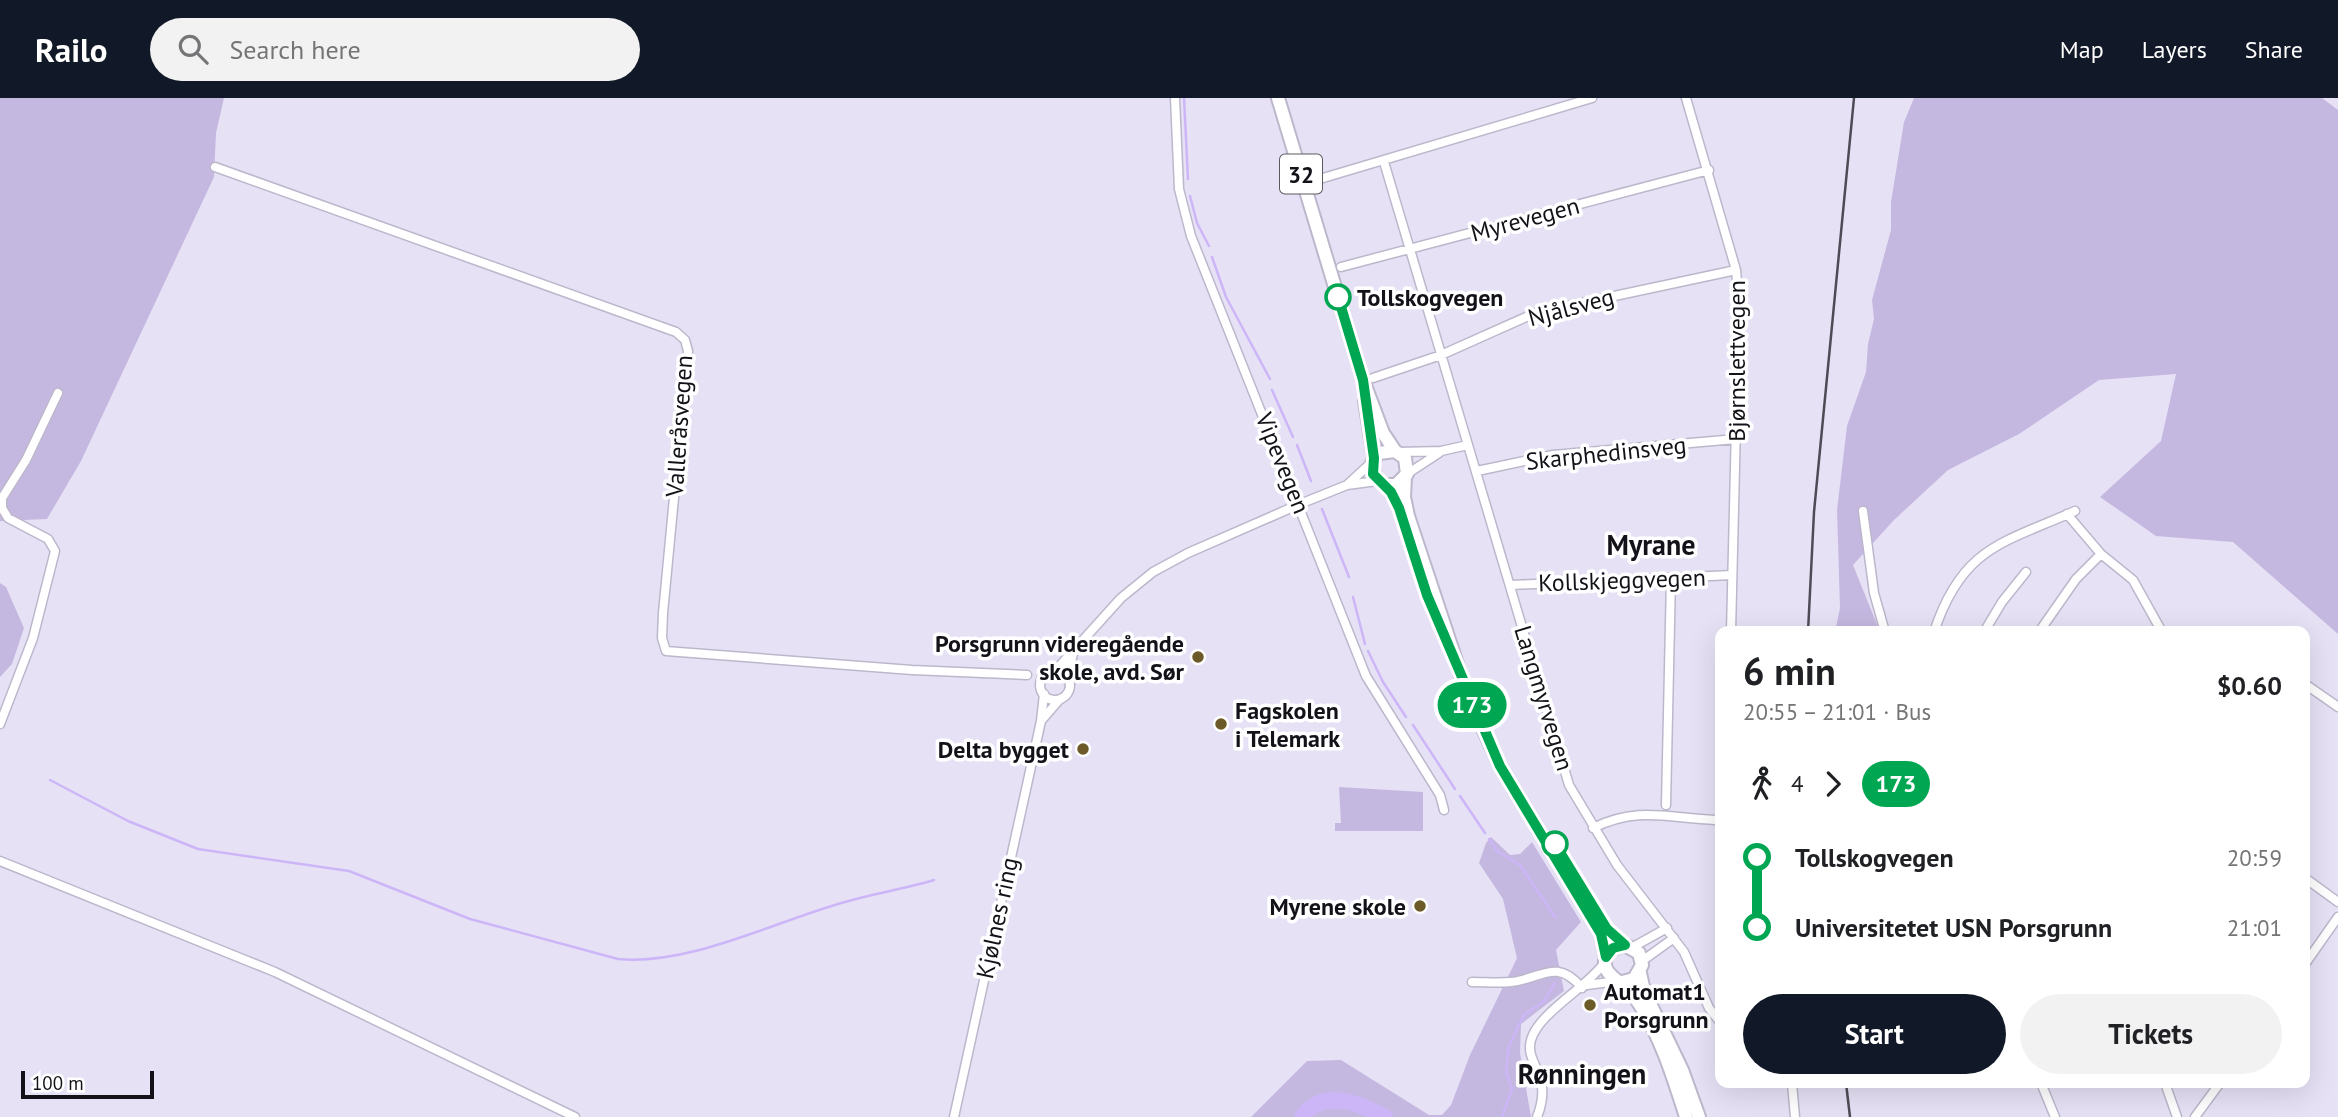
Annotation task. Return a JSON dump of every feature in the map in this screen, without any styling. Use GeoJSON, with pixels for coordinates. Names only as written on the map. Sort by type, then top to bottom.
{"type":"FeatureCollection","features":[{"type":"Feature","properties":{"kind":"main road","name":"32"},"geometry":{"type":"LineString","coordinates":[[1278,98],[1383,433],[1407,462],[1405,506],[1447,639]]}},
{"type":"Feature","properties":{"kind":"main road","name":"32"},"geometry":{"type":"LineString","coordinates":[[1368,379],[1373,460],[1371,470],[1399,508],[1427,595],[1500,766],[1601,934],[1608,974],[1635,998],[1649,1023],[1686,1117]]}},
{"type":"Feature","properties":{"kind":"main road"},"geometry":{"type":"LineString","coordinates":[[1373,460],[1383,451],[1397,452]]}},
{"type":"Feature","properties":{"kind":"main road"},"geometry":{"type":"LineString","coordinates":[[1381,483],[1396,485],[1406,475]]}},
{"type":"Feature","properties":{"kind":"main road","name":"32"},"geometry":{"type":"LineString","coordinates":[[1488,737],[1506,762],[1599,917],[1612,935],[1629,946],[1641,967],[1644,991],[1678,1060],[1699,1117]]}},
{"type":"Feature","properties":{"kind":"main road"},"geometry":{"type":"LineString","coordinates":[[1605,960],[1613,948],[1629,946]]}},
{"type":"Feature","properties":{"kind":"main road"},"geometry":{"type":"LineString","coordinates":[[1619,982],[1630,981],[1641,967]]}},
{"type":"Feature","properties":{"kind":"street","name":"Vipevegen"},"geometry":{"type":"LineString","coordinates":[[1175,98],[1177,175],[1186,222],[1366,676],[1440,795],[1444,810]]}},
{"type":"Feature","properties":{"kind":"street"},"geometry":{"type":"LineString","coordinates":[[1313,181],[1592,98]]}},
{"type":"Feature","properties":{"kind":"street","name":"Bjørnslettvegen"},"geometry":{"type":"LineString","coordinates":[[1686,98],[1737,270],[1739,302],[1731,626]]}},
{"type":"Feature","properties":{"kind":"street","name":"Langmyrvegen"},"geometry":{"type":"LineString","coordinates":[[1384,162],[1569,785],[1626,878],[1674,938],[1715,1016]]}},
{"type":"Feature","properties":{"kind":"street","name":"Valleråsvegen"},"geometry":{"type":"LineString","coordinates":[[215,167],[676,332],[685,340],[688,351],[663,613],[662,638],[666,651],[1027,675]]}},
{"type":"Feature","properties":{"kind":"street","name":"Myrevegen"},"geometry":{"type":"LineString","coordinates":[[1340,267],[1709,170]]}},
{"type":"Feature","properties":{"kind":"street","name":"Njålsveg"},"geometry":{"type":"LineString","coordinates":[[1368,379],[1441,355],[1535,313],[1737,270]]}},
{"type":"Feature","properties":{"kind":"street"},"geometry":{"type":"LineString","coordinates":[[0,724],[33,638],[55,551],[48,539],[8,518],[2,508],[2,498],[26,460],[58,393]]}},
{"type":"Feature","properties":{"kind":"street","name":"Skarphedinsveg"},"geometry":{"type":"LineString","coordinates":[[1477,471],[1553,456],[1736,439]]}},
{"type":"Feature","properties":{"kind":"street"},"geometry":{"type":"LineString","coordinates":[[1397,452],[1441,452],[1468,445]]}},
{"type":"Feature","properties":{"kind":"street"},"geometry":{"type":"LineString","coordinates":[[1406,475],[1441,452]]}},
{"type":"Feature","properties":{"kind":"street"},"geometry":{"type":"LineString","coordinates":[[1347,485],[1373,460]]}},
{"type":"Feature","properties":{"kind":"street"},"geometry":{"type":"LineString","coordinates":[[1061,699],[1054,700],[1044,694],[1042,678],[1049,671],[1056,670],[1073,654],[1087,634],[1122,598],[1153,572],[1188,554],[1347,485],[1381,483]]}},
{"type":"Feature","properties":{"kind":"street"},"geometry":{"type":"LineString","coordinates":[[1863,511],[1874,593],[1883,626]]}},
{"type":"Feature","properties":{"kind":"street"},"geometry":{"type":"LineString","coordinates":[[1937,626],[1956,583],[1984,553],[2009,538],[2071,513],[2101,554],[2133,580],[2159,626]]}},
{"type":"Feature","properties":{"kind":"street"},"geometry":{"type":"LineString","coordinates":[[2043,626],[2076,579],[2101,554]]}},
{"type":"Feature","properties":{"kind":"street"},"geometry":{"type":"LineString","coordinates":[[1988,626],[2002,602],[2026,572]]}},
{"type":"Feature","properties":{"kind":"street","name":"Kollskjeggvegen"},"geometry":{"type":"LineString","coordinates":[[1511,585],[1732,575]]}},
{"type":"Feature","properties":{"kind":"street"},"geometry":{"type":"LineString","coordinates":[[1666,805],[1671,578]]}},
{"type":"Feature","properties":{"kind":"street"},"geometry":{"type":"LineString","coordinates":[[1041,720],[1069,689],[1067,677],[1073,654]]}},
{"type":"Feature","properties":{"kind":"street"},"geometry":{"type":"LineString","coordinates":[[1056,670],[1067,677]]}},
{"type":"Feature","properties":{"kind":"street"},"geometry":{"type":"LineString","coordinates":[[2310,687],[2338,707]]}},
{"type":"Feature","properties":{"kind":"street","name":"Kjølnes ring"},"geometry":{"type":"LineString","coordinates":[[954,1117],[1041,720],[1044,694]]}},
{"type":"Feature","properties":{"kind":"street"},"geometry":{"type":"LineString","coordinates":[[1593,828],[1614,818],[1632,814],[1715,820]]}},
{"type":"Feature","properties":{"kind":"street"},"geometry":{"type":"LineString","coordinates":[[0,861],[275,972],[575,1117]]}},
{"type":"Feature","properties":{"kind":"street"},"geometry":{"type":"LineString","coordinates":[[2310,882],[2338,902]]}},
{"type":"Feature","properties":{"kind":"street"},"geometry":{"type":"LineString","coordinates":[[2310,957],[2338,917]]}},
{"type":"Feature","properties":{"kind":"street"},"geometry":{"type":"LineString","coordinates":[[1629,946],[1667,928]]}},
{"type":"Feature","properties":{"kind":"street"},"geometry":{"type":"LineString","coordinates":[[1641,967],[1674,938]]}},
{"type":"Feature","properties":{"kind":"street"},"geometry":{"type":"LineString","coordinates":[[1537,1117],[1544,1093],[1530,1052],[1531,1037],[1543,1021],[1584,987],[1605,960]]}},
{"type":"Feature","properties":{"kind":"street"},"geometry":{"type":"LineString","coordinates":[[1472,982],[1512,982],[1549,971],[1572,978],[1584,987],[1619,982]]}},
{"type":"Feature","properties":{"kind":"street"},"geometry":{"type":"LineString","coordinates":[[1793,1088],[1796,1117]]}},
{"type":"Feature","properties":{"kind":"street"},"geometry":{"type":"LineString","coordinates":[[2043,1088],[2055,1117]]}},
{"type":"Feature","properties":{"kind":"street"},"geometry":{"type":"LineString","coordinates":[[2167,1088],[2177,1117]]}},
{"type":"Feature","properties":{"kind":"street"},"geometry":{"type":"LineString","coordinates":[[2195,1117],[2216,1088]]}},
{"type":"Feature","properties":{"kind":"shaded area"},"geometry":{"type":"Polygon","coordinates":[[[0,98],[224,98],[216,133],[214,177],[81,461],[47,519],[0,521],[0,98]]]}},
{"type":"Feature","properties":{"kind":"shaded area"},"geometry":{"type":"Polygon","coordinates":[[[1914,98],[2322,98],[2338,110],[2338,634],[2233,542],[2156,536],[2100,497],[2161,441],[2176,374],[2099,380],[2019,434],[1948,470],[1894,520],[1853,565],[1878,626],[1836,626],[1840,608],[1837,510],[1847,426],[1866,372],[1868,344],[1874,319],[1872,300],[1891,230],[1891,202],[1904,122],[1914,98]]]}},
{"type":"Feature","properties":{"kind":"shaded area"},"geometry":{"type":"Polygon","coordinates":[[[0,583],[6,587],[24,628],[12,664],[0,677],[0,583]]]}},
{"type":"Feature","properties":{"kind":"shaded area"},"geometry":{"type":"Polygon","coordinates":[[[1339,787],[1423,792],[1423,831],[1335,831],[1335,823],[1341,823],[1339,787]]]}},
{"type":"Feature","properties":{"kind":"shaded area"},"geometry":{"type":"Polygon","coordinates":[[[1491,837],[1510,855],[1520,854],[1532,842],[1581,922],[1556,950],[1564,991],[1521,1024],[1520,1053],[1531,1117],[1251,1117],[1307,1061],[1341,1060],[1429,1115],[1442,1115],[1451,1105],[1470,1055],[1517,958],[1503,899],[1479,863],[1491,837]]]}},
{"type":"Feature","properties":{"kind":"waterway"},"geometry":{"type":"LineString","coordinates":[[1184,98],[1188,179]]}},
{"type":"Feature","properties":{"kind":"waterway"},"geometry":{"type":"LineString","coordinates":[[1190,196],[1197,223],[1209,246]]}},
{"type":"Feature","properties":{"kind":"waterway"},"geometry":{"type":"LineString","coordinates":[[1212,257],[1226,297],[1270,379]]}},
{"type":"Feature","properties":{"kind":"waterway"},"geometry":{"type":"LineString","coordinates":[[1272,390],[1293,437]]}},
{"type":"Feature","properties":{"kind":"waterway"},"geometry":{"type":"LineString","coordinates":[[1297,445],[1311,481]]}},
{"type":"Feature","properties":{"kind":"waterway"},"geometry":{"type":"LineString","coordinates":[[1322,509],[1349,577]]}},
{"type":"Feature","properties":{"kind":"waterway"},"geometry":{"type":"LineString","coordinates":[[1353,597],[1365,644]]}},
{"type":"Feature","properties":{"kind":"waterway"},"geometry":{"type":"LineString","coordinates":[[1368,651],[1383,682],[1406,717]]}},
{"type":"Feature","properties":{"kind":"waterway"},"geometry":{"type":"LineString","coordinates":[[1413,725],[1455,789]]}},
{"type":"Feature","properties":{"kind":"waterway"},"geometry":{"type":"LineString","coordinates":[[50,780],[128,821],[198,849],[349,871],[470,919],[618,959],[674,956],[703,949],[818,910],[934,880]]}},
{"type":"Feature","properties":{"kind":"waterway"},"geometry":{"type":"LineString","coordinates":[[1460,796],[1485,833]]}},
{"type":"Feature","properties":{"kind":"waterway"},"geometry":{"type":"LineString","coordinates":[[1489,839],[1497,851],[1520,865],[1555,917]]}},
{"type":"Feature","properties":{"kind":"waterway"},"geometry":{"type":"LineString","coordinates":[[1502,1117],[1512,1089],[1506,1072],[1509,1046],[1524,1015],[1544,1001],[1555,983]]}},
{"type":"Feature","properties":{"kind":"waterway"},"geometry":{"type":"LineString","coordinates":[[1302,1117],[1310,1108],[1330,1101],[1352,1103],[1385,1117]]}},
{"type":"Feature","properties":{"kind":"railway"},"geometry":{"type":"LineString","coordinates":[[1808,626],[1814,512],[1854,98]]}},
{"type":"Feature","properties":{"kind":"railway"},"geometry":{"type":"LineString","coordinates":[[1847,1088],[1850,1117]]}},
{"type":"Feature","properties":{"kind":"bus line","name":"173"},"geometry":{"type":"LineString","coordinates":[[1338,297],[1363,380],[1374,458],[1371,470],[1377,481],[1391,492],[1399,508],[1427,595],[1500,766],[1601,934],[1606,957],[1613,948],[1625,945],[1607,929],[1555,844]]}},
{"type":"Feature","properties":{"kind":"place","name":"Tollskogvegen"},"geometry":{"type":"Point","coordinates":[1338,297]}},
{"type":"Feature","properties":{"kind":"place","name":"Porsgrunn videregående skole, avd. Sør"},"geometry":{"type":"Point","coordinates":[1198,657]}},
{"type":"Feature","properties":{"kind":"place","name":"Fagskolen i Telemark"},"geometry":{"type":"Point","coordinates":[1221,724]}},
{"type":"Feature","properties":{"kind":"place","name":"Delta bygget"},"geometry":{"type":"Point","coordinates":[1083,749]}},
{"type":"Feature","properties":{"kind":"place","name":"Myrene skole"},"geometry":{"type":"Point","coordinates":[1420,906]}},
{"type":"Feature","properties":{"kind":"place","name":"Automat1 Porsgrunn"},"geometry":{"type":"Point","coordinates":[1590,1005]}},
{"type":"Feature","properties":{"kind":"district","name":"Myrane"},"geometry":{"type":"Point","coordinates":[1651,544]}},
{"type":"Feature","properties":{"kind":"district","name":"Rønningen"},"geometry":{"type":"Point","coordinates":[1582,1073]}}]}
